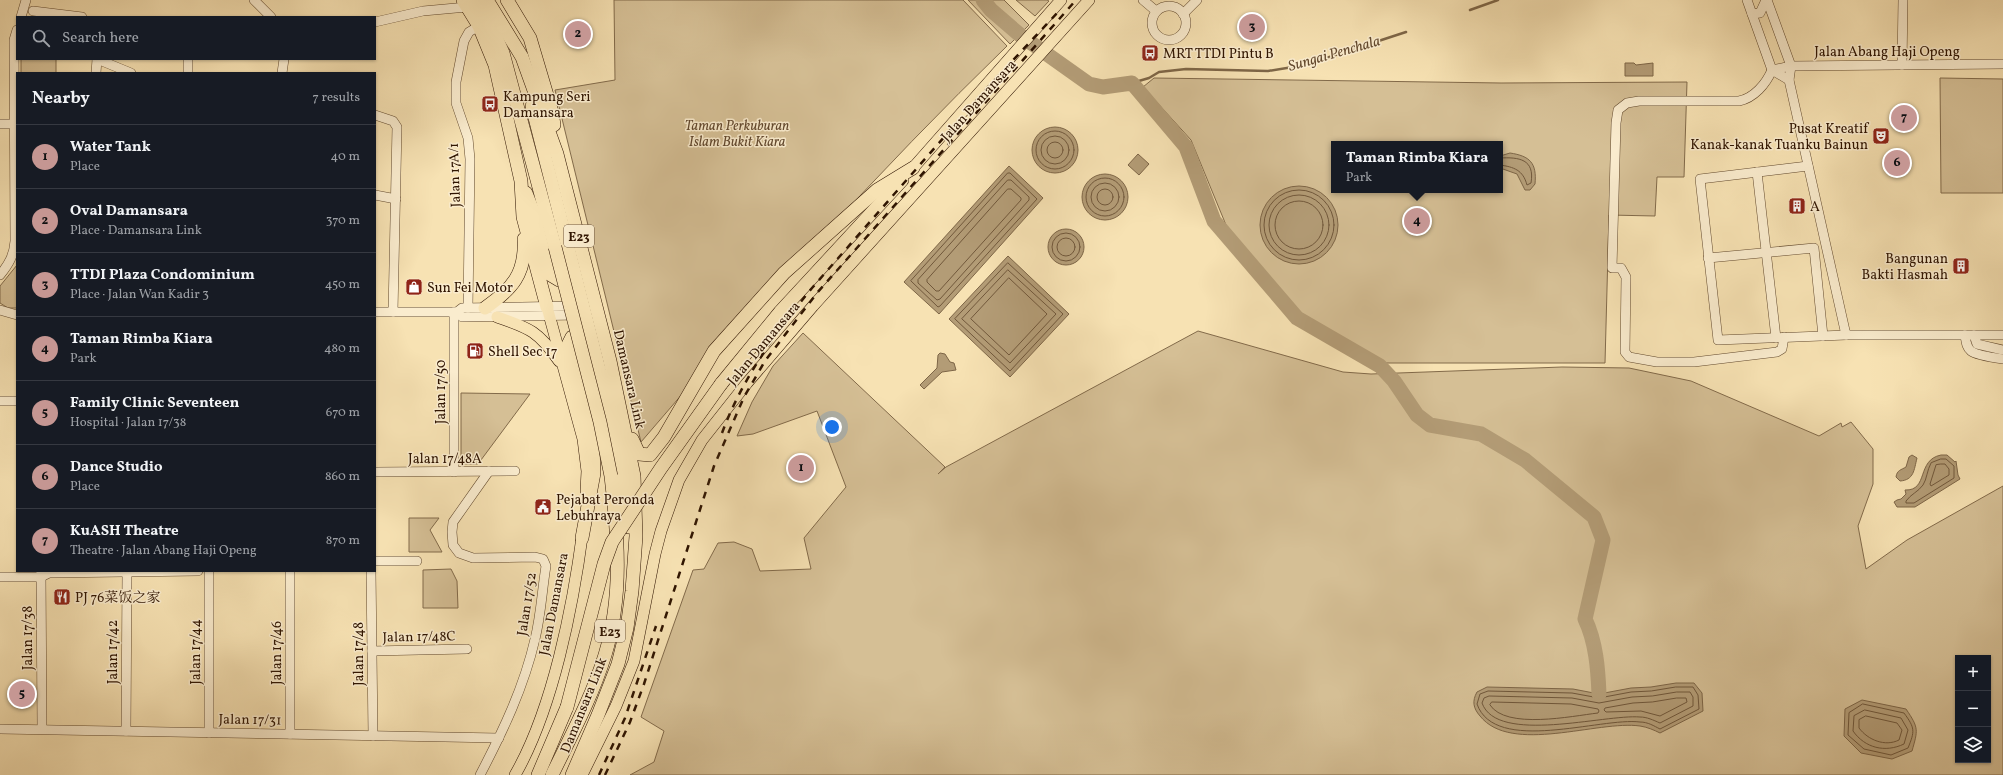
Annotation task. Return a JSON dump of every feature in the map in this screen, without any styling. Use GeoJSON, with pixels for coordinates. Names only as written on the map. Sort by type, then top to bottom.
{"type":"FeatureCollection","features":[{"type":"Feature","properties":{"kind":"highway","name":"Damansara Link"},"geometry":{"type":"LineString","coordinates":[[487,0],[522,56],[555,147],[623,417],[634,476],[636,536],[632,591],[627,628],[618,664],[572,775]]}},
{"type":"Feature","properties":{"kind":"highway"},"geometry":{"type":"LineString","coordinates":[[507,0],[530,38],[552,112],[555,147]]}},
{"type":"Feature","properties":{"kind":"highway","name":"Damansara Link"},"geometry":{"type":"LineString","coordinates":[[468,2],[490,24],[503,53],[555,247],[600,422],[612,476],[618,542],[618,577],[613,619],[605,655],[586,704],[552,775]]}},
{"type":"Feature","properties":{"kind":"highway"},"geometry":{"type":"LineString","coordinates":[[468,2],[495,65],[521,181],[533,211],[549,274],[559,280],[569,277],[572,265]]}},
{"type":"Feature","properties":{"kind":"highway"},"geometry":{"type":"LineString","coordinates":[[513,41],[526,80],[593,346],[622,472],[632,591]]}},
{"type":"Feature","properties":{"kind":"highway"},"geometry":{"type":"LineString","coordinates":[[538,775],[568,707],[604,564],[612,542],[661,468],[721,384],[780,312],[912,168]]}},
{"type":"Feature","properties":{"kind":"highway"},"geometry":{"type":"LineString","coordinates":[[623,417],[639,454],[650,455],[664,437],[714,352],[784,273],[878,190],[912,168]]}},
{"type":"Feature","properties":{"kind":"highway"},"geometry":{"type":"LineString","coordinates":[[485,308],[503,295],[520,273],[525,252],[521,181]]}},
{"type":"Feature","properties":{"kind":"highway"},"geometry":{"type":"LineString","coordinates":[[523,217],[549,311]]}},
{"type":"Feature","properties":{"kind":"highway"},"geometry":{"type":"LineString","coordinates":[[582,538],[594,473],[593,447],[568,345],[572,337],[578,334],[583,334],[593,346]]}},
{"type":"Feature","properties":{"kind":"main road","name":"Jalan Damansara"},"geometry":{"type":"LineString","coordinates":[[582,775],[616,706],[634,661],[661,531],[679,480],[702,440],[813,306],[1089,0]]}},
{"type":"Feature","properties":{"kind":"main road","name":"Jalan Damansara"},"geometry":{"type":"LineString","coordinates":[[912,168],[1021,48],[1057,3]]}},
{"type":"Feature","properties":{"kind":"main road","name":"Jalan Damansara"},"geometry":{"type":"LineString","coordinates":[[515,775],[524,758],[542,712],[557,665],[582,538],[587,471],[583,440],[549,311]]}},
{"type":"Feature","properties":{"kind":"main road"},"geometry":{"type":"LineString","coordinates":[[497,317],[524,326],[547,343],[564,368]]}},
{"type":"Feature","properties":{"kind":"street"},"geometry":{"type":"LineString","coordinates":[[21,16],[26,0]]}},
{"type":"Feature","properties":{"kind":"street"},"geometry":{"type":"LineString","coordinates":[[254,0],[270,16]]}},
{"type":"Feature","properties":{"kind":"street"},"geometry":{"type":"LineString","coordinates":[[1142,0],[1156,11]]}},
{"type":"Feature","properties":{"kind":"street"},"geometry":{"type":"LineString","coordinates":[[1183,14],[1197,0]]}},
{"type":"Feature","properties":{"kind":"street"},"geometry":{"type":"LineString","coordinates":[[1747,0],[1772,70],[1789,80]]}},
{"type":"Feature","properties":{"kind":"street"},"geometry":{"type":"LineString","coordinates":[[1752,14],[1760,13],[1767,0]]}},
{"type":"Feature","properties":{"kind":"street"},"geometry":{"type":"LineString","coordinates":[[1767,0],[1791,66],[1789,80],[1846,335]]}},
{"type":"Feature","properties":{"kind":"street"},"geometry":{"type":"LineString","coordinates":[[1902,0],[1902,65]]}},
{"type":"Feature","properties":{"kind":"street"},"geometry":{"type":"LineString","coordinates":[[376,22],[468,2]]}},
{"type":"Feature","properties":{"kind":"street"},"geometry":{"type":"LineString","coordinates":[[1177,3],[1186,24],[1182,34],[1173,40],[1167,40],[1157,36],[1152,27],[1153,16],[1156,11],[1163,7],[1177,3]]}},
{"type":"Feature","properties":{"kind":"street"},"geometry":{"type":"LineString","coordinates":[[33,11],[74,16]]}},
{"type":"Feature","properties":{"kind":"street","name":"Jalan 17A/1"},"geometry":{"type":"LineString","coordinates":[[468,308],[470,159],[468,138],[456,103],[456,82],[464,41],[469,32],[479,26]]}},
{"type":"Feature","properties":{"kind":"street"},"geometry":{"type":"LineString","coordinates":[[0,275],[11,261],[14,252],[14,40],[16,33]]}},
{"type":"Feature","properties":{"kind":"street"},"geometry":{"type":"LineString","coordinates":[[96,72],[97,60]]}},
{"type":"Feature","properties":{"kind":"street"},"geometry":{"type":"LineString","coordinates":[[99,60],[129,72]]}},
{"type":"Feature","properties":{"kind":"street"},"geometry":{"type":"LineString","coordinates":[[188,60],[188,72]]}},
{"type":"Feature","properties":{"kind":"street"},"geometry":{"type":"LineString","coordinates":[[282,72],[284,60]]}},
{"type":"Feature","properties":{"kind":"street","name":"Jalan Abang Haji Openg"},"geometry":{"type":"LineString","coordinates":[[1772,70],[1791,66],[2003,64]]}},
{"type":"Feature","properties":{"kind":"street"},"geometry":{"type":"LineString","coordinates":[[1757,172],[1766,252],[1782,350],[1777,352],[1694,362],[1657,362],[1629,357],[1625,352],[1626,277],[1622,268],[1612,268],[1616,123],[1618,110],[1627,103],[1639,101],[1746,100],[1762,87],[1772,70]]}},
{"type":"Feature","properties":{"kind":"street"},"geometry":{"type":"LineString","coordinates":[[376,115],[393,121],[398,127],[393,312]]}},
{"type":"Feature","properties":{"kind":"street"},"geometry":{"type":"LineString","coordinates":[[0,124],[15,129]]}},
{"type":"Feature","properties":{"kind":"street"},"geometry":{"type":"LineString","coordinates":[[1808,166],[1700,179],[1718,340],[1846,335],[2003,335]]}},
{"type":"Feature","properties":{"kind":"street"},"geometry":{"type":"LineString","coordinates":[[376,194],[396,199]]}},
{"type":"Feature","properties":{"kind":"street"},"geometry":{"type":"LineString","coordinates":[[1708,258],[1814,248],[1823,336]]}},
{"type":"Feature","properties":{"kind":"street"},"geometry":{"type":"LineString","coordinates":[[376,312],[455,312],[462,308],[584,311]]}},
{"type":"Feature","properties":{"kind":"street"},"geometry":{"type":"LineString","coordinates":[[0,310],[16,314]]}},
{"type":"Feature","properties":{"kind":"street"},"geometry":{"type":"LineString","coordinates":[[455,312],[462,317],[497,317],[549,311]]}},
{"type":"Feature","properties":{"kind":"street","name":"Jalan 17/50"},"geometry":{"type":"LineString","coordinates":[[454,472],[455,312]]}},
{"type":"Feature","properties":{"kind":"street"},"geometry":{"type":"LineString","coordinates":[[1970,335],[1977,344],[2003,350]]}},
{"type":"Feature","properties":{"kind":"street"},"geometry":{"type":"LineString","coordinates":[[1970,335],[1967,344],[1971,351],[1996,358],[2003,358]]}},
{"type":"Feature","properties":{"kind":"street"},"geometry":{"type":"LineString","coordinates":[[0,401],[16,401]]}},
{"type":"Feature","properties":{"kind":"street","name":"Jalan 17/52"},"geometry":{"type":"LineString","coordinates":[[480,775],[499,738],[520,691],[536,638],[546,566],[543,559],[534,557],[473,558],[459,553],[453,545],[453,522],[489,471]]}},
{"type":"Feature","properties":{"kind":"street","name":"Jalan 17/48A"},"geometry":{"type":"LineString","coordinates":[[376,472],[515,471]]}},
{"type":"Feature","properties":{"kind":"street"},"geometry":{"type":"LineString","coordinates":[[376,561],[417,561]]}},
{"type":"Feature","properties":{"kind":"street"},"geometry":{"type":"LineString","coordinates":[[0,577],[49,573],[126,572]]}},
{"type":"Feature","properties":{"kind":"street","name":"Jalan 17/42"},"geometry":{"type":"LineString","coordinates":[[126,572],[126,731]]}},
{"type":"Feature","properties":{"kind":"street","name":"Jalan 17/44"},"geometry":{"type":"LineString","coordinates":[[209,572],[209,733]]}},
{"type":"Feature","properties":{"kind":"street","name":"Jalan 17/46"},"geometry":{"type":"LineString","coordinates":[[290,572],[290,734]]}},
{"type":"Feature","properties":{"kind":"street","name":"Jalan 17/48"},"geometry":{"type":"LineString","coordinates":[[371,572],[373,736]]}},
{"type":"Feature","properties":{"kind":"street","name":"Jalan 17/38"},"geometry":{"type":"LineString","coordinates":[[40,574],[42,730]]}},
{"type":"Feature","properties":{"kind":"street","name":"Jalan 17/48C"},"geometry":{"type":"LineString","coordinates":[[372,651],[467,649]]}},
{"type":"Feature","properties":{"kind":"street","name":"Jalan 17/31"},"geometry":{"type":"LineString","coordinates":[[0,729],[499,738]]}},
{"type":"Feature","properties":{"kind":"green space","name":"Taman Perkuburan Islam Bukit Kiara"},"geometry":{"type":"Polygon","coordinates":[[[614,0],[963,0],[1007,46],[865,190],[774,289],[641,442],[555,90],[615,80],[614,0]]]}},
{"type":"Feature","properties":{"kind":"green space"},"geometry":{"type":"Polygon","coordinates":[[[968,0],[1004,0],[1029,25],[1010,44],[968,0]]]}},
{"type":"Feature","properties":{"kind":"green space"},"geometry":{"type":"Polygon","coordinates":[[[1016,0],[1047,0],[1049,1],[1035,16],[1016,0]]]}},
{"type":"Feature","properties":{"kind":"green space"},"geometry":{"type":"Polygon","coordinates":[[[21,60],[56,60],[56,72],[21,72],[21,60]]]}},
{"type":"Feature","properties":{"kind":"green space"},"geometry":{"type":"Polygon","coordinates":[[[1154,78],[1501,83],[1687,82],[1684,177],[1657,177],[1655,216],[1609,215],[1605,363],[1385,363],[1298,314],[1226,225],[1191,140],[1143,87],[1154,78]]]}},
{"type":"Feature","properties":{"kind":"green space"},"geometry":{"type":"Polygon","coordinates":[[[1940,78],[2003,79],[2003,193],[1941,193],[1940,78]]]}},
{"type":"Feature","properties":{"kind":"green space"},"geometry":{"type":"Polygon","coordinates":[[[16,266],[16,308],[8,308],[0,303],[0,286],[16,266]]]}},
{"type":"Feature","properties":{"kind":"green space"},"geometry":{"type":"Polygon","coordinates":[[[1198,331],[1343,372],[1371,374],[1562,367],[1629,368],[1691,381],[1819,436],[1841,423],[1842,427],[1851,422],[1873,449],[1873,484],[1858,526],[1866,569],[1907,540],[2003,486],[2003,775],[630,775],[654,762],[664,731],[641,717],[693,570],[704,569],[718,543],[734,542],[752,549],[760,571],[811,569],[804,538],[846,487],[817,411],[753,434],[737,436],[752,402],[773,366],[803,333],[945,467],[938,474],[946,467],[1198,331]]]}},
{"type":"Feature","properties":{"kind":"green space"},"geometry":{"type":"Polygon","coordinates":[[[461,393],[530,394],[478,464],[461,464],[461,393]]]}},
{"type":"Feature","properties":{"kind":"green space"},"geometry":{"type":"Polygon","coordinates":[[[409,518],[439,518],[430,530],[442,552],[409,552],[409,518]]]}},
{"type":"Feature","properties":{"kind":"green space"},"geometry":{"type":"Polygon","coordinates":[[[451,569],[457,581],[458,608],[423,608],[423,570],[451,569]]]}},
{"type":"Feature","properties":{"kind":"water"},"geometry":{"type":"Polygon","coordinates":[[[1625,63],[1634,63],[1636,65],[1653,63],[1653,76],[1625,76],[1625,63]]]}},
{"type":"Feature","properties":{"kind":"water"},"geometry":{"type":"Polygon","coordinates":[[[1050,127],[1060,127],[1068,131],[1074,137],[1078,145],[1078,155],[1074,163],[1068,169],[1060,173],[1050,173],[1042,169],[1036,163],[1032,155],[1032,145],[1036,137],[1042,131],[1050,127]]]}},
{"type":"Feature","properties":{"kind":"water"},"geometry":{"type":"Polygon","coordinates":[[[1510,153],[1517,154],[1523,156],[1531,162],[1535,171],[1535,184],[1530,190],[1525,190],[1517,174],[1503,169],[1503,155],[1510,153]]]}},
{"type":"Feature","properties":{"kind":"water"},"geometry":{"type":"Polygon","coordinates":[[[1138,154],[1149,164],[1139,175],[1128,165],[1138,154]]]}},
{"type":"Feature","properties":{"kind":"water"},"geometry":{"type":"Polygon","coordinates":[[[1009,166],[1043,198],[939,314],[904,282],[1009,166]]]}},
{"type":"Feature","properties":{"kind":"water"},"geometry":{"type":"Polygon","coordinates":[[[1100,174],[1110,174],[1118,178],[1124,184],[1128,192],[1128,202],[1124,210],[1118,216],[1110,220],[1100,220],[1092,216],[1086,210],[1082,202],[1082,192],[1086,184],[1092,178],[1100,174]]]}},
{"type":"Feature","properties":{"kind":"water"},"geometry":{"type":"Polygon","coordinates":[[[1291,186],[1307,186],[1321,192],[1332,203],[1338,217],[1338,233],[1332,247],[1321,258],[1307,264],[1291,264],[1277,258],[1266,247],[1260,233],[1260,217],[1266,203],[1277,192],[1291,186]]]}},
{"type":"Feature","properties":{"kind":"water"},"geometry":{"type":"Polygon","coordinates":[[[1070,229],[1079,234],[1083,240],[1083,254],[1079,260],[1070,265],[1062,265],[1053,260],[1049,254],[1048,243],[1053,234],[1059,230],[1070,229]]]}},
{"type":"Feature","properties":{"kind":"water"},"geometry":{"type":"Polygon","coordinates":[[[1008,256],[1069,314],[1010,377],[949,319],[1008,256]]]}},
{"type":"Feature","properties":{"kind":"water"},"geometry":{"type":"Polygon","coordinates":[[[940,353],[945,354],[950,362],[954,363],[956,370],[942,372],[924,389],[920,385],[937,368],[938,355],[940,353]]]}},
{"type":"Feature","properties":{"kind":"water"},"geometry":{"type":"Polygon","coordinates":[[[1912,455],[1917,458],[1913,474],[1908,479],[1900,481],[1896,477],[1897,473],[1906,467],[1909,457],[1912,455]]]}},
{"type":"Feature","properties":{"kind":"water"},"geometry":{"type":"Polygon","coordinates":[[[1941,455],[1947,455],[1955,462],[1956,461],[1960,479],[1915,507],[1897,507],[1894,502],[1901,499],[1906,494],[1905,490],[1912,489],[1917,486],[1928,463],[1933,458],[1941,455]]]}},
{"type":"Feature","properties":{"kind":"water"},"geometry":{"type":"Polygon","coordinates":[[[1676,683],[1694,683],[1702,693],[1703,711],[1660,733],[1643,726],[1622,725],[1533,735],[1512,733],[1494,727],[1480,716],[1474,704],[1474,698],[1477,692],[1487,687],[1573,689],[1599,694],[1631,688],[1651,687],[1676,683]]]}},
{"type":"Feature","properties":{"kind":"water"},"geometry":{"type":"Polygon","coordinates":[[[1862,700],[1906,709],[1916,729],[1912,751],[1892,759],[1861,753],[1844,736],[1845,709],[1862,700]]]}},
{"type":"Feature","properties":{"kind":"waterway"},"geometry":{"type":"LineString","coordinates":[[983,0],[991,10],[1020,35],[1089,84],[1103,87],[1132,83],[1186,147],[1214,221],[1297,318],[1380,366],[1394,381],[1417,415],[1430,425],[1481,434],[1525,460],[1594,517],[1603,540],[1585,619],[1594,646],[1599,694]]}},
{"type":"Feature","properties":{"kind":"waterway","name":"Sungai Penchala"},"geometry":{"type":"LineString","coordinates":[[1470,10],[1498,0]]}},
{"type":"Feature","properties":{"kind":"waterway","name":"Sungai Penchala"},"geometry":{"type":"LineString","coordinates":[[1132,83],[1149,78],[1159,72],[1186,69],[1268,71],[1305,65],[1406,32]]}},
{"type":"Feature","properties":{"kind":"railway"},"geometry":{"type":"LineString","coordinates":[[605,775],[630,722],[644,684],[714,466],[744,397],[765,361],[817,293],[1076,0]]}},
{"type":"Feature","properties":{"kind":"railway"},"geometry":{"type":"LineString","coordinates":[[722,433],[739,394],[761,357],[812,288],[988,87],[1059,11]]}},
{"type":"Feature","properties":{"kind":"railway"},"geometry":{"type":"LineString","coordinates":[[599,775],[625,718],[656,626]]}},
{"type":"Feature","properties":{"kind":"place","name":"TTDI Plaza Condominium"},"geometry":{"type":"Point","coordinates":[1252,27]}},
{"type":"Feature","properties":{"kind":"place","name":"Oval Damansara"},"geometry":{"type":"Point","coordinates":[578,34]}},
{"type":"Feature","properties":{"kind":"place","name":"MRT TTDI Pintu B"},"geometry":{"type":"Point","coordinates":[1150,53]}},
{"type":"Feature","properties":{"kind":"place","name":"Kampung Seri Damansara"},"geometry":{"type":"Point","coordinates":[490,104]}},
{"type":"Feature","properties":{"kind":"place","name":"KuASH Theatre"},"geometry":{"type":"Point","coordinates":[1904,118]}},
{"type":"Feature","properties":{"kind":"place","name":"Pusat Kreatif Kanak-kanak Tuanku Bainun"},"geometry":{"type":"Point","coordinates":[1881,136]}},
{"type":"Feature","properties":{"kind":"place","name":"Dance Studio"},"geometry":{"type":"Point","coordinates":[1897,163]}},
{"type":"Feature","properties":{"kind":"place","name":"A"},"geometry":{"type":"Point","coordinates":[1797,206]}},
{"type":"Feature","properties":{"kind":"place","name":"Taman Rimba Kiara"},"geometry":{"type":"Point","coordinates":[1417,221]}},
{"type":"Feature","properties":{"kind":"place","name":"Bangunan Bakti Hasmah"},"geometry":{"type":"Point","coordinates":[1961,266]}},
{"type":"Feature","properties":{"kind":"place","name":"Sun Fei Motor"},"geometry":{"type":"Point","coordinates":[414,287]}},
{"type":"Feature","properties":{"kind":"place","name":"Shell Sec 17"},"geometry":{"type":"Point","coordinates":[475,351]}},
{"type":"Feature","properties":{"kind":"place","name":"Water Tank"},"geometry":{"type":"Point","coordinates":[801,468]}},
{"type":"Feature","properties":{"kind":"place","name":"Pejabat Peronda Lebuhraya"},"geometry":{"type":"Point","coordinates":[543,507]}},
{"type":"Feature","properties":{"kind":"place","name":"PJ 76菜饭之家"},"geometry":{"type":"Point","coordinates":[62,597]}},
{"type":"Feature","properties":{"kind":"place","name":"Family Clinic Seventeen"},"geometry":{"type":"Point","coordinates":[22,694]}}]}
